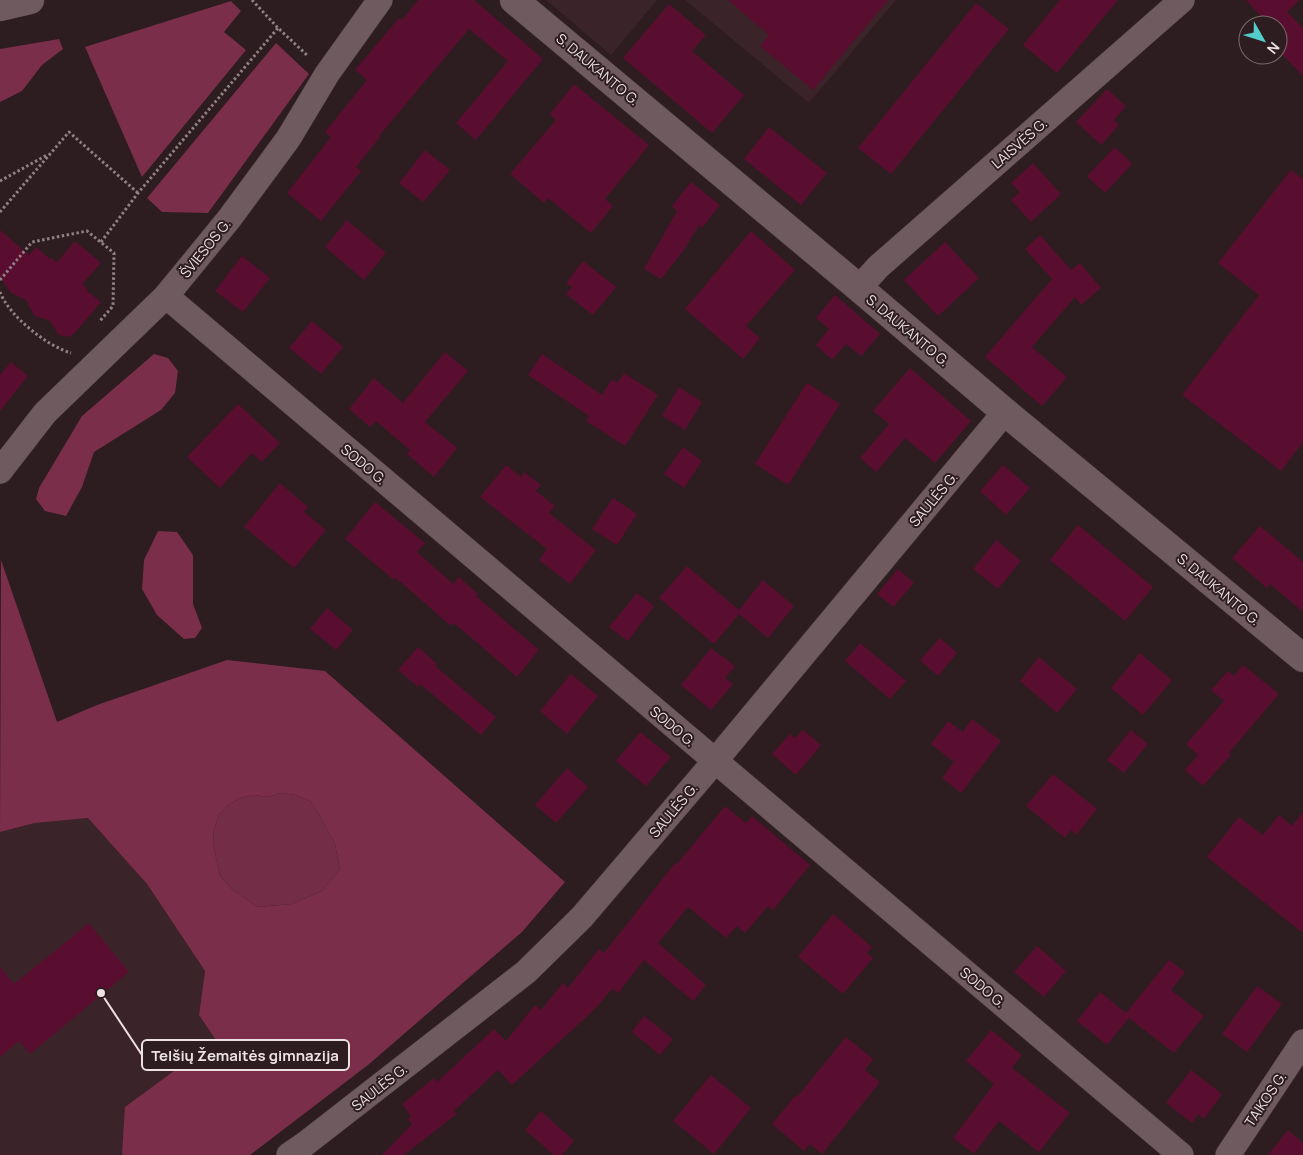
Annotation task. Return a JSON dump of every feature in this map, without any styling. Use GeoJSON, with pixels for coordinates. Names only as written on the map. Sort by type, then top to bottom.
{"type":"FeatureCollection","features":[{"type":"Feature","properties":{"kind":"main road"},"geometry":{"type":"LineString","coordinates":[[0,7],[30,0]]}},
{"type":"Feature","properties":{"kind":"main road","name":"S. DAUKANTO G."},"geometry":{"type":"LineString","coordinates":[[514,0],[1005,412],[1303,658]]}},
{"type":"Feature","properties":{"kind":"street","name":"ŠVIESOS G."},"geometry":{"type":"LineString","coordinates":[[0,471],[45,413],[166,296],[229,219],[288,139],[326,74],[380,0]]}},
{"type":"Feature","properties":{"kind":"street","name":"LAISVĖS G."},"geometry":{"type":"LineString","coordinates":[[859,288],[878,267],[1182,0]]}},
{"type":"Feature","properties":{"kind":"street","name":"SODO G."},"geometry":{"type":"LineString","coordinates":[[166,296],[1181,1155]]}},
{"type":"Feature","properties":{"kind":"street","name":"SAULĖS G."},"geometry":{"type":"LineString","coordinates":[[289,1155],[526,972],[582,917],[715,761],[1005,412]]}},
{"type":"Feature","properties":{"kind":"street","name":"TAIKOS G."},"geometry":{"type":"LineString","coordinates":[[1228,1155],[1303,1042]]}},
{"type":"Feature","properties":{"kind":"path"},"geometry":{"type":"LineString","coordinates":[[252,0],[326,74]]}},
{"type":"Feature","properties":{"kind":"path"},"geometry":{"type":"LineString","coordinates":[[101,242],[138,193],[278,28]]}},
{"type":"Feature","properties":{"kind":"path"},"geometry":{"type":"LineString","coordinates":[[0,212],[69,132],[138,193]]}},
{"type":"Feature","properties":{"kind":"path"},"geometry":{"type":"LineString","coordinates":[[0,181],[50,154]]}},
{"type":"Feature","properties":{"kind":"path"},"geometry":{"type":"LineString","coordinates":[[0,280],[32,242],[87,231],[114,253],[112,306],[96,326]]}},
{"type":"Feature","properties":{"kind":"path"},"geometry":{"type":"LineString","coordinates":[[0,292],[3,300],[37,335],[65,352],[73,354]]}},
{"type":"Feature","properties":{"kind":"shaded area"},"geometry":{"type":"Polygon","coordinates":[[[546,0],[657,0],[611,55],[546,0]]]}},
{"type":"Feature","properties":{"kind":"shaded area"},"geometry":{"type":"Polygon","coordinates":[[[685,0],[896,0],[809,103],[685,0]]]}},
{"type":"Feature","properties":{"kind":"shaded area"},"geometry":{"type":"Polygon","coordinates":[[[231,1],[241,11],[224,32],[246,50],[142,177],[85,47],[231,1]]]}},
{"type":"Feature","properties":{"kind":"shaded area"},"geometry":{"type":"Polygon","coordinates":[[[59,39],[63,49],[42,65],[22,91],[0,102],[0,49],[59,39]]]}},
{"type":"Feature","properties":{"kind":"shaded area"},"geometry":{"type":"Polygon","coordinates":[[[276,43],[309,74],[208,213],[162,212],[147,198],[276,43]]]}},
{"type":"Feature","properties":{"kind":"shaded area"},"geometry":{"type":"Polygon","coordinates":[[[154,354],[168,358],[178,371],[175,393],[161,410],[94,452],[82,487],[66,516],[45,511],[36,499],[39,488],[82,416],[154,354]]]}},
{"type":"Feature","properties":{"kind":"shaded area"},"geometry":{"type":"Polygon","coordinates":[[[158,531],[177,532],[193,555],[193,604],[202,628],[195,638],[184,639],[157,615],[142,589],[144,560],[158,531]]]}},
{"type":"Feature","properties":{"kind":"shaded area"},"geometry":{"type":"Polygon","coordinates":[[[1,560],[57,722],[97,705],[227,660],[325,671],[565,882],[522,932],[368,1065],[250,1155],[123,1155],[125,1107],[216,1040],[199,1015],[205,971],[147,884],[88,818],[35,823],[0,832],[1,560]],[[281,793],[268,797],[254,795],[240,798],[228,805],[219,815],[214,829],[213,844],[220,876],[232,889],[257,907],[292,904],[322,891],[340,869],[335,844],[319,814],[310,801],[296,795],[281,793]]]}},
{"type":"Feature","properties":{"kind":"shaded area"},"geometry":{"type":"Polygon","coordinates":[[[281,793],[296,795],[310,801],[335,844],[340,869],[322,891],[292,904],[257,907],[232,889],[220,876],[213,844],[214,829],[219,815],[228,805],[240,798],[254,795],[268,797],[281,793]]]}},
{"type":"Feature","properties":{"kind":"shaded area"},"geometry":{"type":"Polygon","coordinates":[[[88,818],[147,884],[205,971],[199,1015],[217,1040],[202,1051],[122,1153],[123,1155],[0,1155],[0,832],[35,823],[88,818]]]}},
{"type":"Feature","properties":{"kind":"building"},"geometry":{"type":"Polygon","coordinates":[[[418,0],[474,0],[543,59],[476,140],[456,123],[508,61],[469,29],[379,136],[356,167],[361,171],[321,221],[287,193],[331,137],[325,132],[367,80],[355,70],[399,18],[402,20],[418,0]]]}},
{"type":"Feature","properties":{"kind":"building"},"geometry":{"type":"Polygon","coordinates":[[[728,0],[888,0],[813,90],[760,46],[769,35],[728,0]]]}},
{"type":"Feature","properties":{"kind":"building"},"geometry":{"type":"Polygon","coordinates":[[[1060,0],[1118,0],[1057,73],[1023,45],[1060,0]]]}},
{"type":"Feature","properties":{"kind":"building"},"geometry":{"type":"Polygon","coordinates":[[[1246,0],[1300,0],[1287,12],[1303,28],[1303,76],[1288,60],[1288,15],[1260,15],[1246,0]]]}},
{"type":"Feature","properties":{"kind":"building"},"geometry":{"type":"Polygon","coordinates":[[[976,3],[1009,29],[891,174],[858,148],[976,3]]]}},
{"type":"Feature","properties":{"kind":"building"},"geometry":{"type":"Polygon","coordinates":[[[669,4],[706,35],[692,51],[744,95],[712,133],[623,58],[669,4]]]}},
{"type":"Feature","properties":{"kind":"building"},"geometry":{"type":"Polygon","coordinates":[[[574,84],[649,145],[605,199],[613,206],[591,233],[548,198],[544,203],[510,174],[556,120],[550,114],[574,84]]]}},
{"type":"Feature","properties":{"kind":"building"},"geometry":{"type":"Polygon","coordinates":[[[1107,89],[1126,106],[1114,120],[1119,125],[1101,145],[1076,122],[1107,89]]]}},
{"type":"Feature","properties":{"kind":"building"},"geometry":{"type":"Polygon","coordinates":[[[769,127],[827,173],[801,205],[744,159],[769,127]]]}},
{"type":"Feature","properties":{"kind":"building"},"geometry":{"type":"Polygon","coordinates":[[[1115,147],[1132,164],[1105,193],[1087,176],[1115,147]]]}},
{"type":"Feature","properties":{"kind":"building"},"geometry":{"type":"Polygon","coordinates":[[[425,150],[450,170],[423,202],[399,183],[425,150]]]}},
{"type":"Feature","properties":{"kind":"building"},"geometry":{"type":"Polygon","coordinates":[[[1033,163],[1061,194],[1031,222],[1011,200],[1020,192],[1011,183],[1033,163]]]}},
{"type":"Feature","properties":{"kind":"building"},"geometry":{"type":"Polygon","coordinates":[[[1291,170],[1303,179],[1303,442],[1281,471],[1182,395],[1259,295],[1218,263],[1291,170]]]}},
{"type":"Feature","properties":{"kind":"building"},"geometry":{"type":"Polygon","coordinates":[[[691,182],[720,205],[702,228],[699,225],[684,250],[661,279],[644,269],[677,211],[672,206],[691,182]]]}},
{"type":"Feature","properties":{"kind":"building"},"geometry":{"type":"Polygon","coordinates":[[[347,220],[386,253],[364,280],[325,247],[347,220]]]}},
{"type":"Feature","properties":{"kind":"building"},"geometry":{"type":"Polygon","coordinates":[[[0,230],[29,255],[36,247],[50,259],[57,262],[75,241],[101,263],[82,284],[88,289],[86,290],[101,302],[74,334],[67,337],[59,335],[49,320],[34,315],[26,300],[11,293],[0,277],[0,230]]]}},
{"type":"Feature","properties":{"kind":"building"},"geometry":{"type":"Polygon","coordinates":[[[751,231],[795,270],[746,326],[760,338],[743,359],[685,309],[751,231]]]}},
{"type":"Feature","properties":{"kind":"building"},"geometry":{"type":"Polygon","coordinates":[[[1040,235],[1071,270],[1080,263],[1101,288],[1081,305],[1075,297],[1032,347],[1067,377],[1042,406],[985,357],[1052,279],[1025,249],[1040,235]]]}},
{"type":"Feature","properties":{"kind":"building"},"geometry":{"type":"Polygon","coordinates":[[[945,242],[979,278],[938,316],[904,280],[945,242]]]}},
{"type":"Feature","properties":{"kind":"building"},"geometry":{"type":"Polygon","coordinates":[[[242,256],[270,278],[243,312],[215,291],[242,256]]]}},
{"type":"Feature","properties":{"kind":"building"},"geometry":{"type":"Polygon","coordinates":[[[583,261],[616,287],[593,315],[566,294],[572,287],[566,283],[583,261]]]}},
{"type":"Feature","properties":{"kind":"building"},"geometry":{"type":"Polygon","coordinates":[[[835,295],[880,334],[861,356],[846,344],[832,360],[816,345],[829,329],[816,318],[835,295]]]}},
{"type":"Feature","properties":{"kind":"building"},"geometry":{"type":"Polygon","coordinates":[[[312,321],[343,347],[321,374],[289,348],[312,321]]]}},
{"type":"Feature","properties":{"kind":"building"},"geometry":{"type":"Polygon","coordinates":[[[445,352],[468,371],[425,422],[457,448],[434,477],[407,454],[410,450],[376,421],[370,427],[349,409],[374,378],[403,403],[445,352]]]}},
{"type":"Feature","properties":{"kind":"building"},"geometry":{"type":"Polygon","coordinates":[[[542,354],[602,395],[612,379],[617,383],[624,373],[658,395],[625,446],[586,421],[589,416],[528,375],[542,354]]]}},
{"type":"Feature","properties":{"kind":"building"},"geometry":{"type":"Polygon","coordinates":[[[11,362],[28,376],[0,411],[0,375],[11,362]]]}},
{"type":"Feature","properties":{"kind":"building"},"geometry":{"type":"Polygon","coordinates":[[[910,368],[971,421],[935,463],[905,438],[876,472],[860,458],[889,424],[873,411],[910,368]]]}},
{"type":"Feature","properties":{"kind":"building"},"geometry":{"type":"Polygon","coordinates":[[[807,383],[840,404],[788,485],[755,464],[807,383]]]}},
{"type":"Feature","properties":{"kind":"building"},"geometry":{"type":"Polygon","coordinates":[[[679,387],[702,402],[685,430],[662,416],[679,387]]]}},
{"type":"Feature","properties":{"kind":"building"},"geometry":{"type":"Polygon","coordinates":[[[238,404],[280,443],[262,462],[252,453],[220,488],[187,457],[238,404]]]}},
{"type":"Feature","properties":{"kind":"building"},"geometry":{"type":"Polygon","coordinates":[[[683,447],[702,461],[684,488],[664,474],[683,447]]]}},
{"type":"Feature","properties":{"kind":"building"},"geometry":{"type":"Polygon","coordinates":[[[506,465],[521,477],[524,472],[541,485],[536,491],[555,506],[549,513],[596,550],[570,584],[539,560],[547,549],[480,497],[506,465]]]}},
{"type":"Feature","properties":{"kind":"building"},"geometry":{"type":"Polygon","coordinates":[[[1003,465],[1030,488],[1006,515],[980,491],[1003,465]]]}},
{"type":"Feature","properties":{"kind":"building"},"geometry":{"type":"Polygon","coordinates":[[[280,483],[308,507],[304,512],[326,530],[294,568],[244,527],[280,483]]]}},
{"type":"Feature","properties":{"kind":"building"},"geometry":{"type":"Polygon","coordinates":[[[613,498],[637,514],[617,545],[592,529],[613,498]]]}},
{"type":"Feature","properties":{"kind":"building"},"geometry":{"type":"Polygon","coordinates":[[[375,502],[425,543],[417,552],[453,584],[459,577],[478,594],[476,596],[539,650],[517,677],[454,623],[451,626],[396,578],[394,580],[345,539],[375,502]]]}},
{"type":"Feature","properties":{"kind":"building"},"geometry":{"type":"Polygon","coordinates":[[[1078,525],[1153,587],[1125,621],[1050,560],[1078,525]]]}},
{"type":"Feature","properties":{"kind":"building"},"geometry":{"type":"Polygon","coordinates":[[[1260,526],[1303,562],[1303,612],[1270,584],[1267,588],[1232,558],[1260,526]]]}},
{"type":"Feature","properties":{"kind":"building"},"geometry":{"type":"Polygon","coordinates":[[[996,540],[1021,561],[998,589],[973,569],[996,540]]]}},
{"type":"Feature","properties":{"kind":"building"},"geometry":{"type":"Polygon","coordinates":[[[687,566],[739,610],[763,580],[794,606],[768,638],[739,614],[714,644],[659,598],[687,566]]]}},
{"type":"Feature","properties":{"kind":"building"},"geometry":{"type":"Polygon","coordinates":[[[898,569],[914,583],[893,607],[877,594],[898,569]]]}},
{"type":"Feature","properties":{"kind":"building"},"geometry":{"type":"Polygon","coordinates":[[[637,593],[654,606],[628,641],[609,627],[637,593]]]}},
{"type":"Feature","properties":{"kind":"building"},"geometry":{"type":"Polygon","coordinates":[[[327,608],[353,630],[336,650],[310,629],[327,608]]]}},
{"type":"Feature","properties":{"kind":"building"},"geometry":{"type":"Polygon","coordinates":[[[940,638],[957,653],[938,676],[920,660],[940,638]]]}},
{"type":"Feature","properties":{"kind":"building"},"geometry":{"type":"Polygon","coordinates":[[[860,643],[906,681],[890,699],[845,661],[860,643]]]}},
{"type":"Feature","properties":{"kind":"building"},"geometry":{"type":"Polygon","coordinates":[[[418,647],[437,664],[435,666],[496,717],[481,735],[420,684],[418,687],[398,670],[418,647]]]}},
{"type":"Feature","properties":{"kind":"building"},"geometry":{"type":"Polygon","coordinates":[[[711,648],[735,666],[725,678],[733,684],[711,710],[681,685],[711,648]]]}},
{"type":"Feature","properties":{"kind":"building"},"geometry":{"type":"Polygon","coordinates":[[[1140,653],[1172,680],[1143,715],[1111,688],[1140,653]]]}},
{"type":"Feature","properties":{"kind":"building"},"geometry":{"type":"Polygon","coordinates":[[[1039,657],[1077,689],[1057,713],[1020,681],[1039,657]]]}},
{"type":"Feature","properties":{"kind":"building"},"geometry":{"type":"Polygon","coordinates":[[[1243,665],[1279,694],[1229,753],[1231,755],[1203,786],[1185,770],[1198,755],[1186,744],[1224,701],[1211,690],[1228,671],[1234,676],[1243,665]]]}},
{"type":"Feature","properties":{"kind":"building"},"geometry":{"type":"Polygon","coordinates":[[[571,674],[598,696],[567,734],[540,711],[571,674]]]}},
{"type":"Feature","properties":{"kind":"building"},"geometry":{"type":"Polygon","coordinates":[[[972,719],[1001,741],[961,793],[942,778],[954,762],[931,744],[948,721],[963,732],[972,719]]]}},
{"type":"Feature","properties":{"kind":"building"},"geometry":{"type":"Polygon","coordinates":[[[803,730],[821,745],[796,775],[772,754],[790,734],[795,738],[803,730]]]}},
{"type":"Feature","properties":{"kind":"building"},"geometry":{"type":"Polygon","coordinates":[[[1131,730],[1148,744],[1124,773],[1107,760],[1131,730]]]}},
{"type":"Feature","properties":{"kind":"building"},"geometry":{"type":"Polygon","coordinates":[[[640,732],[671,757],[646,786],[616,761],[640,732]]]}},
{"type":"Feature","properties":{"kind":"building"},"geometry":{"type":"Polygon","coordinates":[[[567,768],[588,787],[556,823],[535,805],[567,768]]]}},
{"type":"Feature","properties":{"kind":"building"},"geometry":{"type":"Polygon","coordinates":[[[1053,774],[1097,809],[1076,835],[1071,830],[1065,838],[1026,806],[1053,774]]]}},
{"type":"Feature","properties":{"kind":"building"},"geometry":{"type":"Polygon","coordinates":[[[725,806],[746,823],[752,816],[810,865],[773,910],[768,906],[745,933],[737,926],[726,938],[688,907],[658,943],[706,985],[693,1001],[644,960],[618,993],[612,989],[594,1010],[512,1085],[498,1070],[454,1111],[457,1114],[404,1155],[382,1155],[412,1124],[408,1119],[411,1116],[402,1104],[434,1078],[437,1082],[494,1029],[506,1041],[535,1005],[541,1010],[563,983],[568,988],[599,949],[604,953],[675,863],[677,864],[725,806]]]}},
{"type":"Feature","properties":{"kind":"building"},"geometry":{"type":"Polygon","coordinates":[[[1303,812],[1303,933],[1207,857],[1239,817],[1263,835],[1279,815],[1292,826],[1303,812]]]}},
{"type":"Feature","properties":{"kind":"building"},"geometry":{"type":"Polygon","coordinates":[[[833,914],[872,947],[867,953],[873,958],[843,994],[798,957],[833,914]]]}},
{"type":"Feature","properties":{"kind":"building"},"geometry":{"type":"Polygon","coordinates":[[[89,923],[129,972],[30,1054],[19,1041],[0,1057],[0,967],[14,984],[89,923]]]}},
{"type":"Feature","properties":{"kind":"building"},"geometry":{"type":"Polygon","coordinates":[[[1037,946],[1066,971],[1044,997],[1014,972],[1037,946]]]}},
{"type":"Feature","properties":{"kind":"building"},"geometry":{"type":"Polygon","coordinates":[[[1169,960],[1185,972],[1171,990],[1204,1016],[1174,1053],[1129,1018],[1107,1045],[1077,1021],[1100,992],[1126,1013],[1169,960]]]}},
{"type":"Feature","properties":{"kind":"building"},"geometry":{"type":"Polygon","coordinates":[[[1257,986],[1282,1004],[1247,1052],[1222,1034],[1257,986]]]}},
{"type":"Feature","properties":{"kind":"building"},"geometry":{"type":"Polygon","coordinates":[[[644,1016],[673,1039],[660,1055],[632,1032],[644,1016]]]}},
{"type":"Feature","properties":{"kind":"building"},"geometry":{"type":"Polygon","coordinates":[[[991,1030],[1022,1055],[1012,1068],[1070,1113],[1039,1152],[999,1121],[974,1154],[953,1138],[994,1084],[966,1061],[991,1030]]]}},
{"type":"Feature","properties":{"kind":"building"},"geometry":{"type":"Polygon","coordinates":[[[846,1037],[873,1059],[865,1070],[880,1082],[822,1154],[810,1144],[804,1151],[772,1124],[795,1096],[797,1097],[846,1037]]]}},
{"type":"Feature","properties":{"kind":"building"},"geometry":{"type":"Polygon","coordinates":[[[1191,1070],[1222,1094],[1204,1119],[1198,1114],[1192,1123],[1166,1103],[1191,1070]]]}},
{"type":"Feature","properties":{"kind":"building"},"geometry":{"type":"Polygon","coordinates":[[[711,1075],[751,1108],[714,1154],[673,1121],[711,1075]]]}},
{"type":"Feature","properties":{"kind":"building"},"geometry":{"type":"Polygon","coordinates":[[[541,1111],[574,1141],[562,1155],[554,1155],[525,1130],[541,1111]]]}},
{"type":"Feature","properties":{"kind":"building"},"geometry":{"type":"Polygon","coordinates":[[[1288,1130],[1303,1143],[1303,1155],[1268,1155],[1288,1130]]]}},
{"type":"Feature","properties":{"kind":"place","name":"Telšių Žemaitės gimnazija"},"geometry":{"type":"Point","coordinates":[101,993]}}]}
